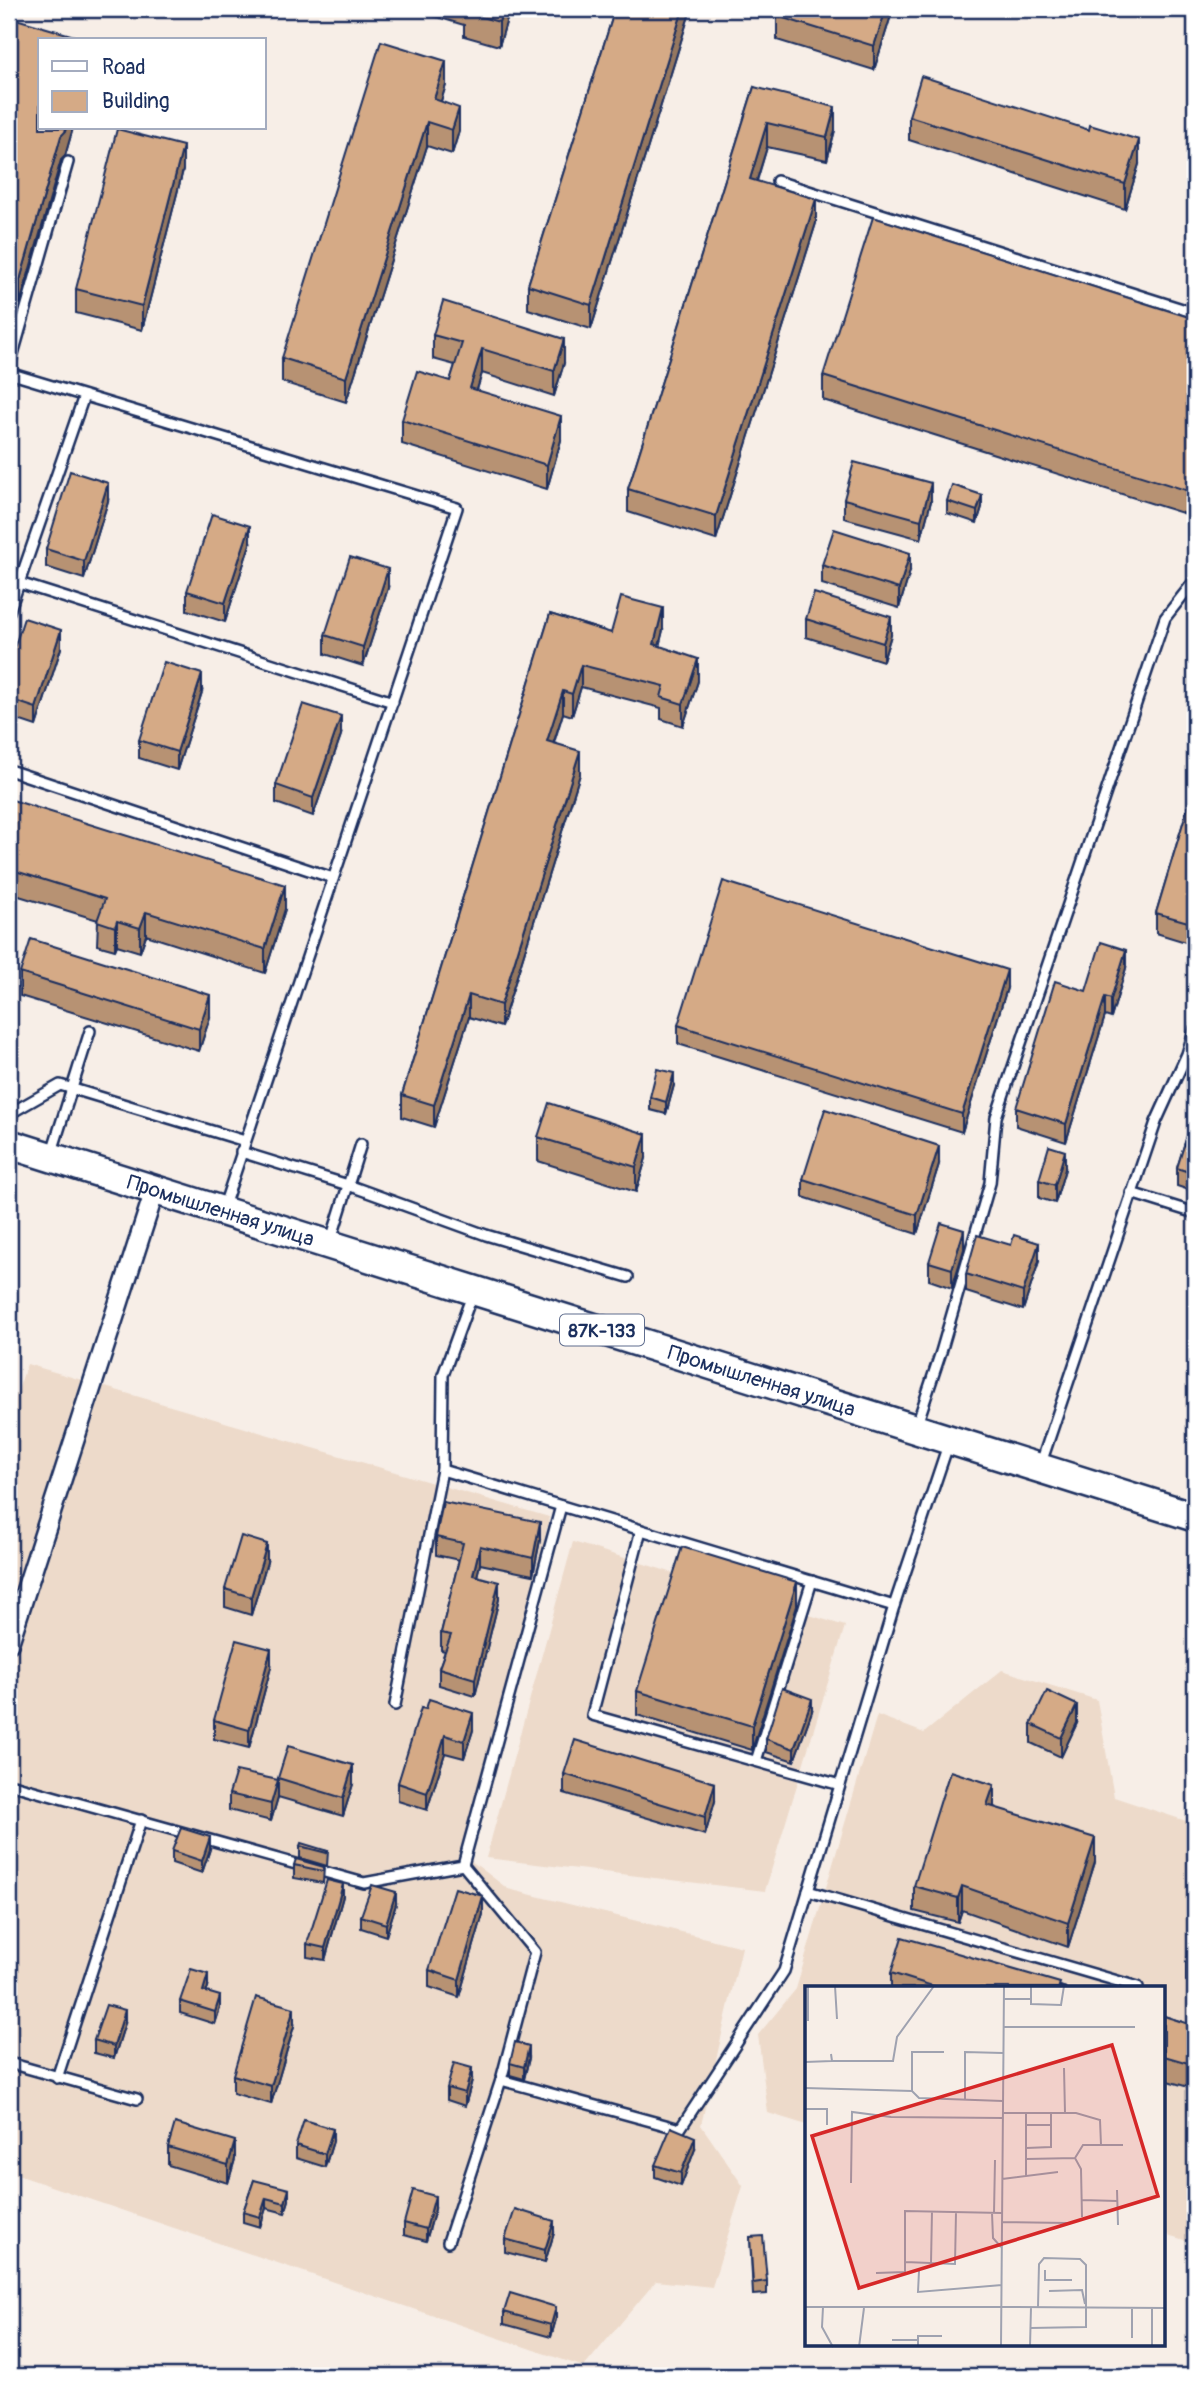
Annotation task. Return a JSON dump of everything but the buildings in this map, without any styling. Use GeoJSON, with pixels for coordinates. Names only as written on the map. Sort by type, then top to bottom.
{"type":"FeatureCollection","features":[{"type":"Feature","properties":{"kind":"main road","name":"Промышленная улица"},"geometry":{"type":"LineString","coordinates":[[9,1144],[1195,1517]]}},
{"type":"Feature","properties":{"kind":"street"},"geometry":{"type":"LineString","coordinates":[[9,1643],[155,1190]]}},
{"type":"Feature","properties":{"kind":"lane"},"geometry":{"type":"LineString","coordinates":[[68,162],[9,370],[84,396],[457,508],[222,1211]]}},
{"type":"Feature","properties":{"kind":"lane"},"geometry":{"type":"LineString","coordinates":[[777,181],[1195,313]]}},
{"type":"Feature","properties":{"kind":"lane"},"geometry":{"type":"LineString","coordinates":[[9,612],[84,396]]}},
{"type":"Feature","properties":{"kind":"lane"},"geometry":{"type":"LineString","coordinates":[[916,1429],[990,1183],[996,1117],[1165,618],[1195,580]]}},
{"type":"Feature","properties":{"kind":"lane"},"geometry":{"type":"LineString","coordinates":[[19,583],[393,702]]}},
{"type":"Feature","properties":{"kind":"lane"},"geometry":{"type":"LineString","coordinates":[[9,771],[333,878]]}},
{"type":"Feature","properties":{"kind":"lane"},"geometry":{"type":"LineString","coordinates":[[1040,1468],[1156,1122],[1187,1054],[1195,1028]]}},
{"type":"Feature","properties":{"kind":"lane"},"geometry":{"type":"LineString","coordinates":[[51,1157],[89,1031]]}},
{"type":"Feature","properties":{"kind":"lane"},"geometry":{"type":"LineString","coordinates":[[9,1114],[60,1085],[245,1141]]}},
{"type":"Feature","properties":{"kind":"lane"},"geometry":{"type":"LineString","coordinates":[[330,1244],[360,1144]]}},
{"type":"Feature","properties":{"kind":"lane"},"geometry":{"type":"LineString","coordinates":[[242,1152],[348,1185],[486,1235],[628,1277]]}},
{"type":"Feature","properties":{"kind":"lane"},"geometry":{"type":"LineString","coordinates":[[1131,1193],[1195,1213]]}},
{"type":"Feature","properties":{"kind":"lane"},"geometry":{"type":"LineString","coordinates":[[396,1705],[442,1470],[443,1375],[474,1290]]}},
{"type":"Feature","properties":{"kind":"lane"},"geometry":{"type":"LineString","coordinates":[[501,2080],[680,2129],[784,1971],[894,1606],[950,1440]]}},
{"type":"Feature","properties":{"kind":"lane"},"geometry":{"type":"LineString","coordinates":[[442,1470],[894,1606]]}},
{"type":"Feature","properties":{"kind":"lane"},"geometry":{"type":"LineString","coordinates":[[463,1865],[561,1506]]}},
{"type":"Feature","properties":{"kind":"lane"},"geometry":{"type":"LineString","coordinates":[[641,1530],[592,1715],[840,1785]]}},
{"type":"Feature","properties":{"kind":"lane"},"geometry":{"type":"LineString","coordinates":[[756,1761],[812,1581]]}},
{"type":"Feature","properties":{"kind":"lane"},"geometry":{"type":"LineString","coordinates":[[13,1785],[364,1883],[463,1865]]}},
{"type":"Feature","properties":{"kind":"lane"},"geometry":{"type":"LineString","coordinates":[[57,2078],[141,1820]]}},
{"type":"Feature","properties":{"kind":"lane"},"geometry":{"type":"LineString","coordinates":[[448,2242],[501,2080],[535,1952],[463,1865]]}},
{"type":"Feature","properties":{"kind":"lane"},"geometry":{"type":"LineString","coordinates":[[808,1891],[1135,1986]]}},
{"type":"Feature","properties":{"kind":"lane"},"geometry":{"type":"LineString","coordinates":[[9,2063],[137,2099]]}},
{"type":"Feature","properties":{"kind":"shaded area"},"geometry":{"type":"Polygon","coordinates":[[[27,1364],[549,1517],[535,1589],[462,1854],[508,1889],[742,1947],[701,2125],[743,2186],[712,2287],[656,2281],[584,2367],[9,2172],[9,1416],[27,1364]]]}},
{"type":"Feature","properties":{"kind":"shaded area"},"geometry":{"type":"Polygon","coordinates":[[[573,1542],[845,1626],[765,1891],[486,1858],[573,1542]]]}},
{"type":"Feature","properties":{"kind":"shaded area"},"geometry":{"type":"Polygon","coordinates":[[[1002,1670],[1097,1700],[1114,1797],[1195,1824],[1195,2243],[1166,2235],[1166,1986],[805,1986],[805,2124],[768,2113],[758,2035],[796,1989],[877,1715],[924,1733],[1002,1670]]]}}]}
